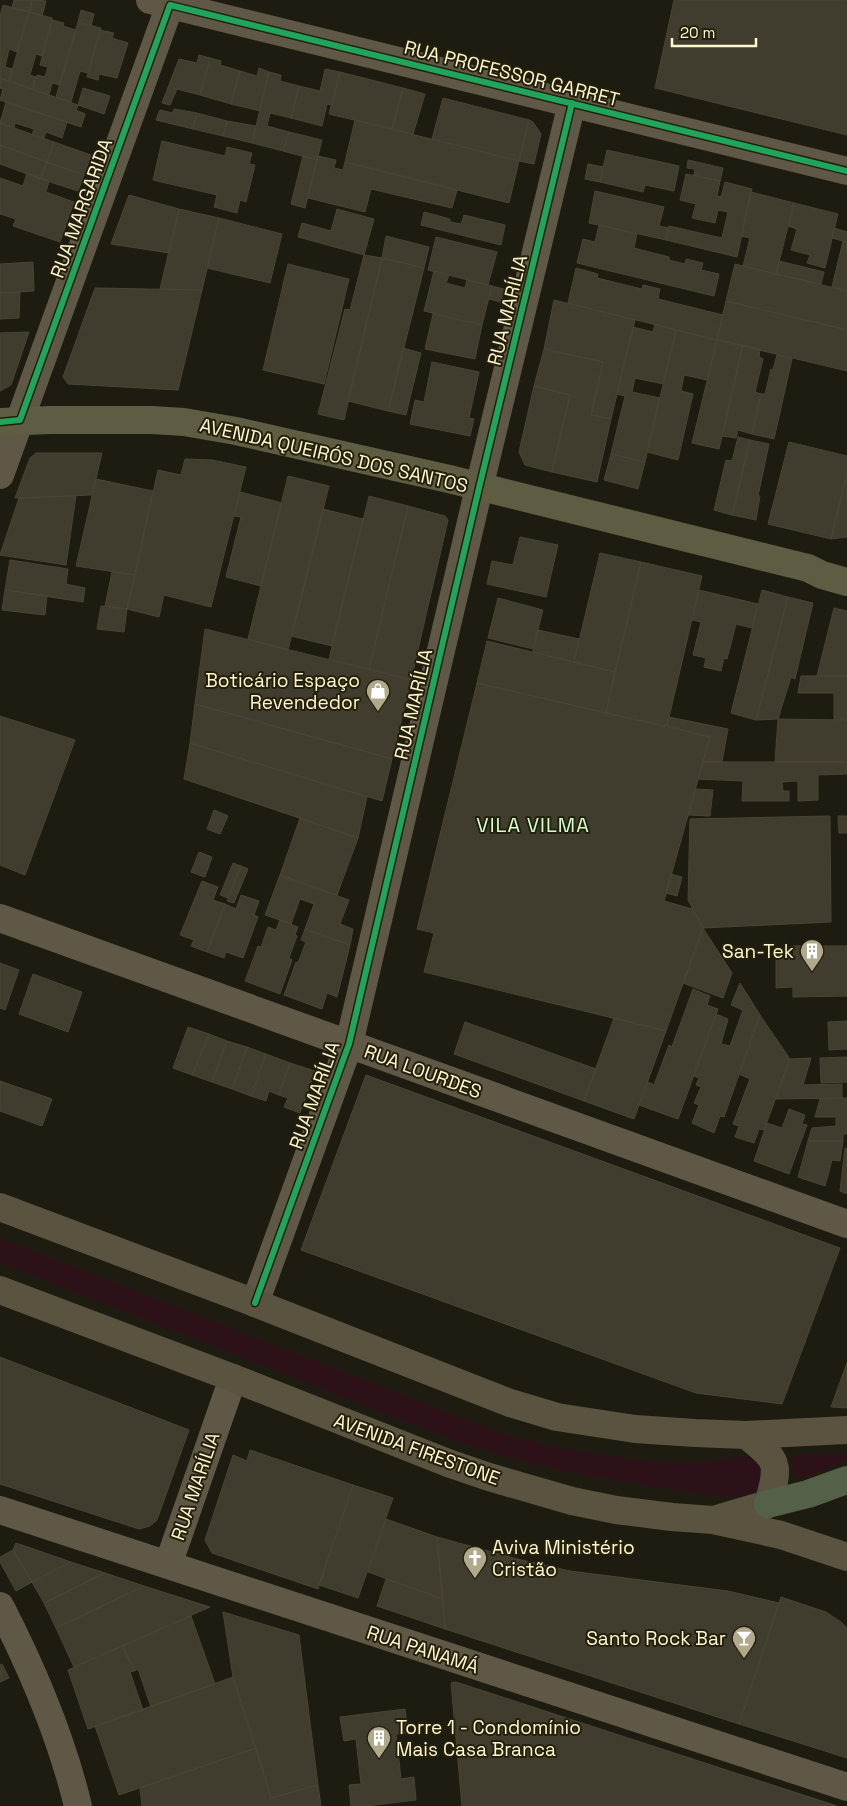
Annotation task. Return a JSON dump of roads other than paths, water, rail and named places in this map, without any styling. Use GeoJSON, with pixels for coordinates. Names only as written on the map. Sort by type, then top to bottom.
{"type":"FeatureCollection","features":[{"type":"Feature","properties":{"kind":"highway"},"geometry":{"type":"LineString","coordinates":[[768,1504],[808,1494],[847,1480]]}},
{"type":"Feature","properties":{"kind":"main road","name":"AVENIDA QUEIRÓS DOS SANTOS"},"geometry":{"type":"LineString","coordinates":[[10,421],[116,419],[184,422],[275,438],[808,568],[822,575],[847,582]]}},
{"type":"Feature","properties":{"kind":"main road","name":"AVENIDA QUEIRÓS DOS SANTOS"},"geometry":{"type":"LineString","coordinates":[[808,568],[825,564],[847,564]]}},
{"type":"Feature","properties":{"kind":"main road"},"geometry":{"type":"LineString","coordinates":[[0,1207],[255,1303],[510,1403],[557,1417],[635,1429],[695,1433],[746,1434],[847,1430]]}},
{"type":"Feature","properties":{"kind":"main road","name":"AVENIDA FIRESTONE"},"geometry":{"type":"LineString","coordinates":[[0,1290],[233,1378],[448,1463],[528,1489],[616,1510],[713,1520],[782,1535],[847,1557]]}},
{"type":"Feature","properties":{"kind":"main road"},"geometry":{"type":"LineString","coordinates":[[713,1520],[768,1504],[775,1481],[776,1470],[773,1458],[746,1434]]}},
{"type":"Feature","properties":{"kind":"street","name":"RUA PROFESSOR GARRET"},"geometry":{"type":"LineString","coordinates":[[160,2],[847,171]]}},
{"type":"Feature","properties":{"kind":"street","name":"RUA MARGARIDA"},"geometry":{"type":"LineString","coordinates":[[0,475],[10,421],[160,2]]}},
{"type":"Feature","properties":{"kind":"street","name":"RUA MARÍLIA"},"geometry":{"type":"LineString","coordinates":[[255,1303],[349,1044],[479,488],[572,104]]}},
{"type":"Feature","properties":{"kind":"street","name":"RUA LOURDES"},"geometry":{"type":"LineString","coordinates":[[0,918],[847,1224]]}},
{"type":"Feature","properties":{"kind":"street","name":"RUA MARÍLIA"},"geometry":{"type":"LineString","coordinates":[[168,1565],[233,1378]]}},
{"type":"Feature","properties":{"kind":"street","name":"RUA PANAMÁ"},"geometry":{"type":"LineString","coordinates":[[0,1510],[847,1787]]}},
{"type":"Feature","properties":{"kind":"street"},"geometry":{"type":"LineString","coordinates":[[0,1606],[40,1689],[57,1734],[78,1806]]}},
{"type":"Feature","properties":{"kind":"place","name":"Boticário Espaço Revendedor"},"geometry":{"type":"Point","coordinates":[378,712]}},
{"type":"Feature","properties":{"kind":"place","name":"San-Tek"},"geometry":{"type":"Point","coordinates":[812,972]}},
{"type":"Feature","properties":{"kind":"place","name":"Aviva Ministério Cristão"},"geometry":{"type":"Point","coordinates":[475,1579]}},
{"type":"Feature","properties":{"kind":"place","name":"Santo Rock Bar"},"geometry":{"type":"Point","coordinates":[744,1659]}},
{"type":"Feature","properties":{"kind":"place","name":"Torre 1 - Condomínio Mais Casa Branca"},"geometry":{"type":"Point","coordinates":[379,1759]}},
{"type":"Feature","properties":{"kind":"district","name":"VILA VILMA"},"geometry":{"type":"Point","coordinates":[533,825]}}]}
